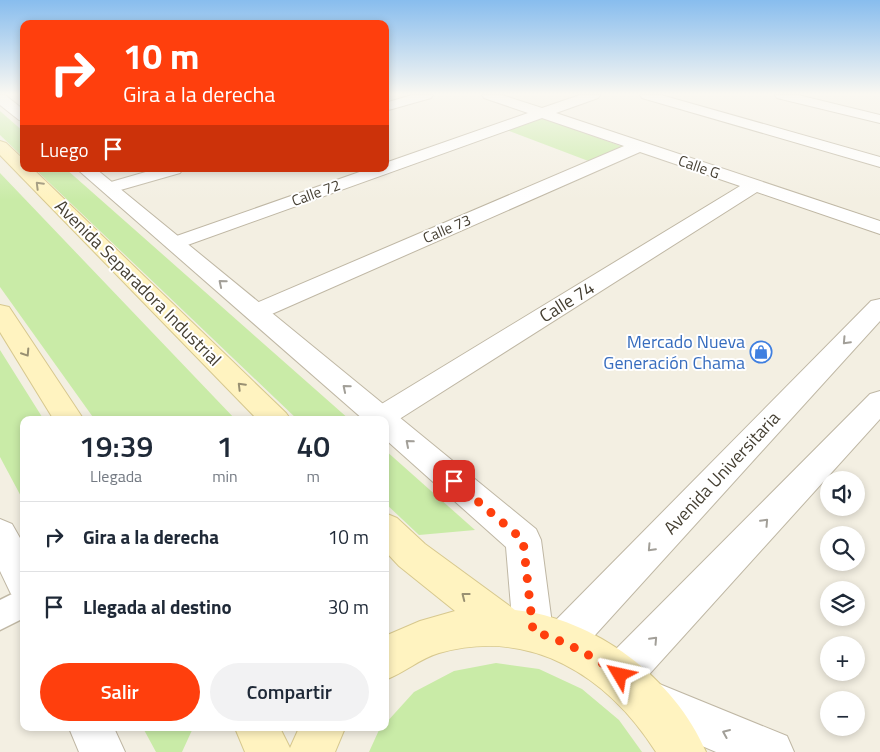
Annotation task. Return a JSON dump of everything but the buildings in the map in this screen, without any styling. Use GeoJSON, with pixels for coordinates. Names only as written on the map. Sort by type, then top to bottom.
{"type":"FeatureCollection","features":[{"type":"Feature","properties":{"kind":"main road","name":"Avenida Separadora Industrial"},"geometry":{"type":"LineString","coordinates":[[0,146],[20,166]]}},
{"type":"Feature","properties":{"kind":"main road","name":"Avenida Separadora Industrial"},"geometry":{"type":"LineString","coordinates":[[26,172],[272,416]]}},
{"type":"Feature","properties":{"kind":"main road"},"geometry":{"type":"LineString","coordinates":[[0,312],[66,416]]}},
{"type":"Feature","properties":{"kind":"main road"},"geometry":{"type":"LineString","coordinates":[[389,532],[412,555],[533,633],[593,656],[634,688],[670,731],[683,752]]}},
{"type":"Feature","properties":{"kind":"main road"},"geometry":{"type":"LineString","coordinates":[[389,658],[416,642],[445,632],[474,627],[533,633]]}},
{"type":"Feature","properties":{"kind":"main road"},"geometry":{"type":"LineString","coordinates":[[258,731],[268,752]]}},
{"type":"Feature","properties":{"kind":"main road"},"geometry":{"type":"LineString","coordinates":[[311,752],[322,731]]}},
{"type":"Feature","properties":{"kind":"street","name":"Calle 72"},"geometry":{"type":"LineString","coordinates":[[389,167],[494,130]]}},
{"type":"Feature","properties":{"kind":"street","name":"Calle G"},"geometry":{"type":"LineString","coordinates":[[592,130],[880,228]]}},
{"type":"Feature","properties":{"kind":"street"},"geometry":{"type":"LineString","coordinates":[[769,130],[880,162]]}},
{"type":"Feature","properties":{"kind":"street","name":"Calle 73"},"geometry":{"type":"LineString","coordinates":[[256,312],[639,146]]}},
{"type":"Feature","properties":{"kind":"street"},"geometry":{"type":"LineString","coordinates":[[90,172],[378,416]]}},
{"type":"Feature","properties":{"kind":"street"},"geometry":{"type":"LineString","coordinates":[[110,188],[164,172]]}},
{"type":"Feature","properties":{"kind":"street","name":"Calle 72"},"geometry":{"type":"LineString","coordinates":[[175,243],[375,172]]}},
{"type":"Feature","properties":{"kind":"street","name":"Calle 74"},"geometry":{"type":"LineString","coordinates":[[389,416],[754,186]]}},
{"type":"Feature","properties":{"kind":"street","name":"Avenida Universitaria"},"geometry":{"type":"LineString","coordinates":[[533,633],[880,306]]}},
{"type":"Feature","properties":{"kind":"street"},"geometry":{"type":"LineString","coordinates":[[771,752],[634,688],[880,401]]}},
{"type":"Feature","properties":{"kind":"street"},"geometry":{"type":"LineString","coordinates":[[389,425],[523,540],[533,633]]}},
{"type":"Feature","properties":{"kind":"street"},"geometry":{"type":"LineString","coordinates":[[0,534],[20,574]]}},
{"type":"Feature","properties":{"kind":"street"},"geometry":{"type":"LineString","coordinates":[[0,616],[20,604]]}},
{"type":"Feature","properties":{"kind":"street"},"geometry":{"type":"LineString","coordinates":[[92,731],[102,752]]}},
{"type":"Feature","properties":{"kind":"green space"},"geometry":{"type":"Polygon","coordinates":[[[0,130],[20,130],[20,154],[0,135],[0,130]]]}},
{"type":"Feature","properties":{"kind":"green space"},"geometry":{"type":"Polygon","coordinates":[[[507,130],[576,130],[626,148],[591,162],[507,130]]]}},
{"type":"Feature","properties":{"kind":"green space"},"geometry":{"type":"Polygon","coordinates":[[[38,172],[69,172],[345,416],[294,416],[38,172]]]}},
{"type":"Feature","properties":{"kind":"green space"},"geometry":{"type":"Polygon","coordinates":[[[0,173],[232,416],[92,416],[0,287],[0,173]]]}},
{"type":"Feature","properties":{"kind":"green space"},"geometry":{"type":"Polygon","coordinates":[[[0,350],[41,416],[20,416],[20,494],[0,457],[0,350]]]}},
{"type":"Feature","properties":{"kind":"green space"},"geometry":{"type":"Polygon","coordinates":[[[389,454],[475,530],[419,535],[389,507],[389,454]]]}},
{"type":"Feature","properties":{"kind":"green space"},"geometry":{"type":"Polygon","coordinates":[[[496,663],[539,669],[582,689],[619,720],[642,752],[369,752],[379,731],[389,731],[389,720],[414,692],[454,671],[496,663]]]}},
{"type":"Feature","properties":{"kind":"green space"},"geometry":{"type":"Polygon","coordinates":[[[145,731],[192,731],[182,752],[156,752],[145,731]]]}},
{"type":"Feature","properties":{"kind":"place","name":"Mercado Nueva Generación Chama"},"geometry":{"type":"Point","coordinates":[761,352]}},
{"type":"Feature","properties":{"kind":"route"},"geometry":{"type":"LineString","coordinates":[[454,481],[523,540],[533,631],[563,641],[593,656],[620,675]]}}]}
